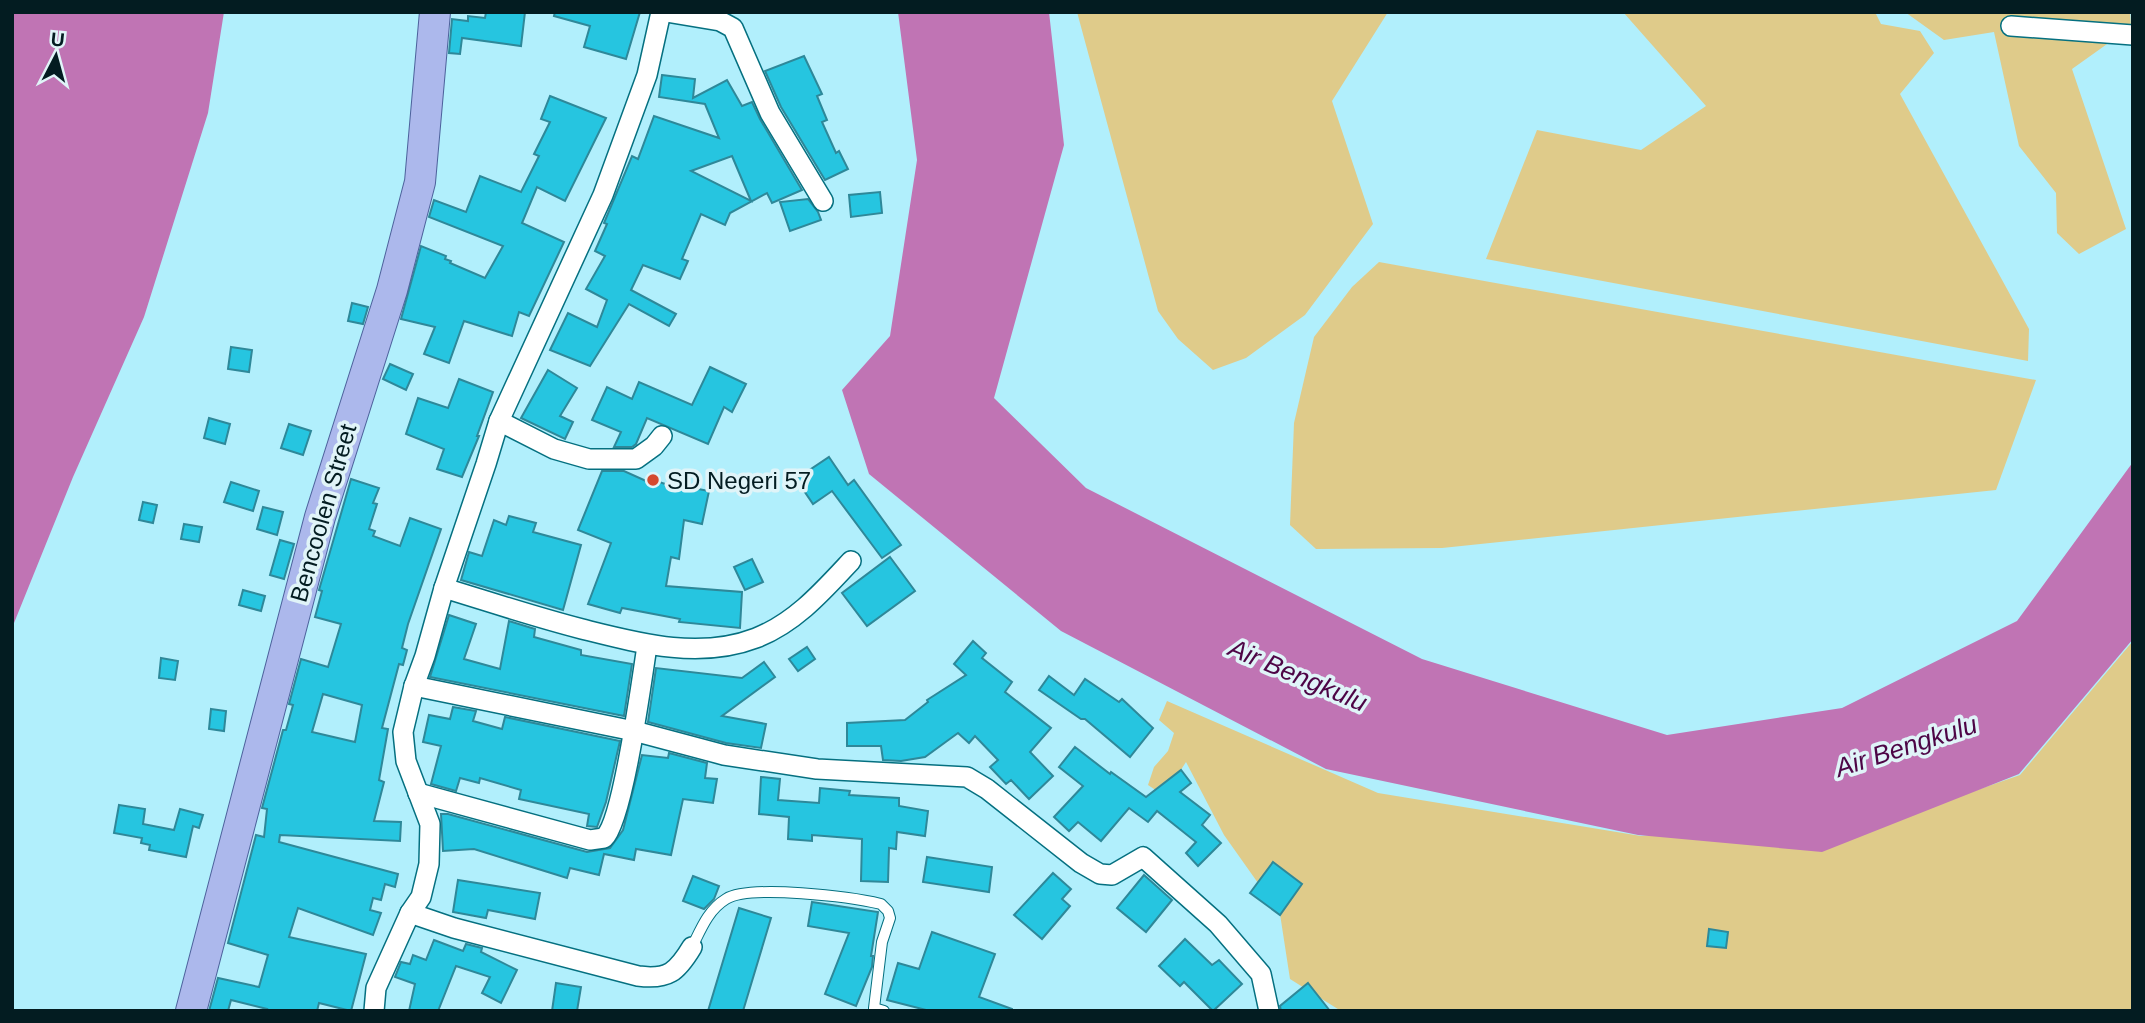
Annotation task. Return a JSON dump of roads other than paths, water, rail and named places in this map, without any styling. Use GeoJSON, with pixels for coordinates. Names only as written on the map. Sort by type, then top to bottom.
{"type":"FeatureCollection","features":[{"type":"Feature","properties":{"kind":"main road","name":"Bencoolen Street"},"geometry":{"type":"LineString","coordinates":[[191,1011],[320,516],[392,290],[420,182],[435,12]]}},
{"type":"Feature","properties":{"kind":"street"},"geometry":{"type":"LineString","coordinates":[[374,1011],[376,988],[410,913],[421,897],[429,864],[430,824],[406,761],[403,732],[414,686],[499,421],[603,195],[647,75],[663,12],[720,21],[733,28],[770,113],[823,201]]}},
{"type":"Feature","properties":{"kind":"street"},"geometry":{"type":"LineString","coordinates":[[2011,26],[2133,34]]}},
{"type":"Feature","properties":{"kind":"street"},"geometry":{"type":"LineString","coordinates":[[499,421],[554,449],[589,459],[636,459],[654,446],[662,436]]}},
{"type":"Feature","properties":{"kind":"street"},"geometry":{"type":"LineString","coordinates":[[444,587],[540,618],[648,646],[720,646],[757,638],[813,603],[851,561]]}},
{"type":"Feature","properties":{"kind":"street"},"geometry":{"type":"LineString","coordinates":[[418,793],[590,840],[607,836],[614,824],[634,731],[648,646]]}},
{"type":"Feature","properties":{"kind":"street"},"geometry":{"type":"LineString","coordinates":[[414,686],[634,731],[724,755],[817,769],[967,777],[987,789],[1081,863],[1100,874],[1112,875],[1143,857],[1218,925],[1261,974],[1269,1011]]}},
{"type":"Feature","properties":{"kind":"street"},"geometry":{"type":"LineString","coordinates":[[410,913],[454,928],[599,968],[638,976],[656,978],[670,973],[678,967],[692,947]]}},
{"type":"Feature","properties":{"kind":"lane"},"geometry":{"type":"LineString","coordinates":[[692,947],[704,921],[725,899],[735,894],[771,891],[881,904],[888,911],[890,918],[883,942],[874,1008],[884,1011]]}},
{"type":"Feature","properties":{"kind":"water"},"geometry":{"type":"Polygon","coordinates":[[[12,12],[224,12],[208,113],[144,317],[73,477],[12,628],[12,12]]]}},
{"type":"Feature","properties":{"kind":"water","name":"Air Bengkulu"},"geometry":{"type":"Polygon","coordinates":[[[898,12],[1049,12],[1064,145],[994,398],[1086,488],[1422,659],[1667,735],[1842,708],[2017,621],[2133,462],[2133,639],[2019,774],[1822,852],[1638,835],[1326,769],[1061,631],[869,474],[842,390],[890,336],[917,160],[898,12]]]}},
{"type":"Feature","properties":{"kind":"place","name":"SD Negeri 57"},"geometry":{"type":"Point","coordinates":[653,480]}}]}
